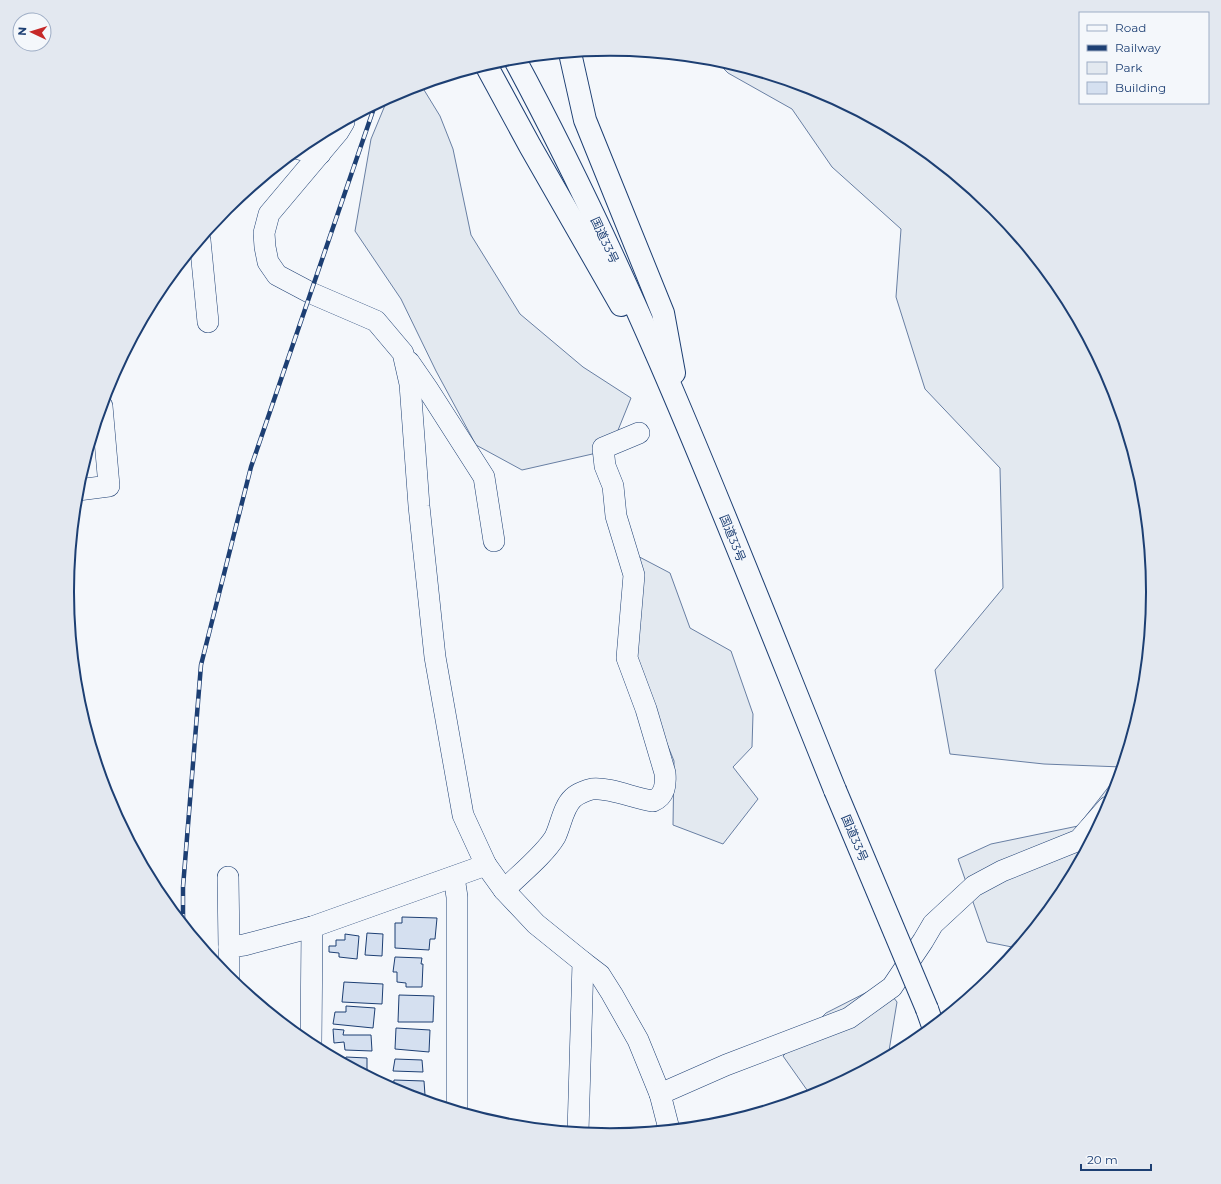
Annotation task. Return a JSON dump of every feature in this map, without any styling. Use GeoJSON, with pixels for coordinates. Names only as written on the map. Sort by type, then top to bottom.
{"type":"FeatureCollection","features":[{"type":"Feature","properties":{"kind":"highway"},"geometry":{"type":"LineString","coordinates":[[571,57],[585,120],[663,313],[681,410]]}},
{"type":"Feature","properties":{"kind":"highway","name":"国道33号"},"geometry":{"type":"LineString","coordinates":[[517,64],[578,181],[681,410],[835,790],[930,1017]]}},
{"type":"Feature","properties":{"kind":"highway"},"geometry":{"type":"LineString","coordinates":[[489,70],[530,146],[681,410]]}},
{"type":"Feature","properties":{"kind":"street"},"geometry":{"type":"LineString","coordinates":[[339,130],[269,214],[264,233],[268,262],[277,275],[311,294],[376,321],[403,353],[484,477],[494,541]]}},
{"type":"Feature","properties":{"kind":"street"},"geometry":{"type":"LineString","coordinates":[[306,151],[320,154]]}},
{"type":"Feature","properties":{"kind":"street"},"geometry":{"type":"LineString","coordinates":[[201,248],[208,322]]}},
{"type":"Feature","properties":{"kind":"street"},"geometry":{"type":"LineString","coordinates":[[403,353],[410,384],[419,506],[436,657],[463,815],[486,865],[504,890],[536,924],[600,975],[638,1040],[660,1094],[669,1124]]}},
{"type":"Feature","properties":{"kind":"street"},"geometry":{"type":"LineString","coordinates":[[85,489],[110,486],[103,419]]}},
{"type":"Feature","properties":{"kind":"street"},"geometry":{"type":"LineString","coordinates":[[504,890],[548,847],[555,836],[568,805],[573,798],[593,789],[610,791],[653,801],[657,800],[663,794],[666,783],[665,773],[646,709],[627,658],[634,575],[616,516],[613,486],[605,466],[603,448],[639,433]]}},
{"type":"Feature","properties":{"kind":"street"},"geometry":{"type":"LineString","coordinates":[[660,1094],[780,1044],[850,1018],[892,987],[933,924],[974,886],[1002,871],[1079,840],[1094,823]]}},
{"type":"Feature","properties":{"kind":"street"},"geometry":{"type":"LineString","coordinates":[[229,947],[244,945],[312,927],[486,865]]}},
{"type":"Feature","properties":{"kind":"street"},"geometry":{"type":"LineString","coordinates":[[454,876],[458,897],[457,1106]]}},
{"type":"Feature","properties":{"kind":"street"},"geometry":{"type":"LineString","coordinates":[[228,877],[229,969]]}},
{"type":"Feature","properties":{"kind":"street"},"geometry":{"type":"LineString","coordinates":[[311,1037],[312,927]]}},
{"type":"Feature","properties":{"kind":"street"},"geometry":{"type":"LineString","coordinates":[[578,1127],[583,962]]}},
{"type":"Feature","properties":{"kind":"green space"},"geometry":{"type":"Polygon","coordinates":[[[723,68],[783,84],[816,97],[848,111],[908,146],[964,189],[990,213],[1036,266],[1075,324],[1106,387],[1118,420],[1136,487],[1142,522],[1146,592],[1142,662],[1128,731],[1117,767],[1044,764],[950,754],[935,670],[1003,588],[1000,468],[925,389],[896,297],[901,229],[832,167],[792,109],[728,73],[723,68]]]}},
{"type":"Feature","properties":{"kind":"green space"},"geometry":{"type":"Polygon","coordinates":[[[424,90],[440,116],[453,149],[471,235],[520,314],[583,367],[631,398],[610,450],[522,470],[476,445],[436,371],[401,299],[355,231],[371,139],[385,106],[424,90]]]}},
{"type":"Feature","properties":{"kind":"green space"},"geometry":{"type":"Polygon","coordinates":[[[630,552],[670,573],[690,628],[731,651],[753,714],[752,747],[733,767],[758,799],[723,844],[673,825],[674,761],[631,655],[630,552]]]}},
{"type":"Feature","properties":{"kind":"green space"},"geometry":{"type":"Polygon","coordinates":[[[1111,784],[1091,829],[1075,860],[1036,918],[1011,947],[987,942],[958,859],[991,844],[1078,826],[1111,784]]]}},
{"type":"Feature","properties":{"kind":"green space"},"geometry":{"type":"Polygon","coordinates":[[[883,984],[897,1002],[889,1049],[848,1073],[807,1091],[783,1056],[826,1013],[883,984]]]}},
{"type":"Feature","properties":{"kind":"building"},"geometry":{"type":"Polygon","coordinates":[[[402,917],[437,918],[435,939],[430,939],[429,950],[395,948],[395,923],[402,923],[402,917]]]}},
{"type":"Feature","properties":{"kind":"building"},"geometry":{"type":"Polygon","coordinates":[[[367,933],[383,934],[382,956],[365,955],[367,933]]]}},
{"type":"Feature","properties":{"kind":"building"},"geometry":{"type":"Polygon","coordinates":[[[345,934],[359,936],[357,959],[339,957],[339,953],[329,952],[329,946],[336,946],[336,940],[345,940],[345,934]]]}},
{"type":"Feature","properties":{"kind":"building"},"geometry":{"type":"Polygon","coordinates":[[[395,957],[422,958],[422,987],[406,987],[406,983],[397,982],[397,972],[393,972],[395,957]]]}},
{"type":"Feature","properties":{"kind":"building"},"geometry":{"type":"Polygon","coordinates":[[[344,982],[383,984],[382,1004],[342,1002],[344,982]]]}},
{"type":"Feature","properties":{"kind":"building"},"geometry":{"type":"Polygon","coordinates":[[[399,995],[434,996],[433,1022],[398,1022],[399,995]]]}},
{"type":"Feature","properties":{"kind":"building"},"geometry":{"type":"Polygon","coordinates":[[[346,1006],[375,1008],[373,1028],[333,1024],[335,1012],[346,1012],[346,1006]]]}},
{"type":"Feature","properties":{"kind":"building"},"geometry":{"type":"Polygon","coordinates":[[[396,1028],[430,1030],[429,1052],[395,1049],[396,1028]]]}},
{"type":"Feature","properties":{"kind":"building"},"geometry":{"type":"Polygon","coordinates":[[[333,1029],[344,1030],[343,1035],[371,1035],[372,1051],[345,1050],[344,1042],[334,1043],[333,1029]]]}},
{"type":"Feature","properties":{"kind":"building"},"geometry":{"type":"Polygon","coordinates":[[[346,1058],[367,1058],[367,1070],[346,1058]]]}},
{"type":"Feature","properties":{"kind":"building"},"geometry":{"type":"Polygon","coordinates":[[[395,1059],[422,1060],[423,1072],[393,1071],[395,1059]]]}},
{"type":"Feature","properties":{"kind":"building"},"geometry":{"type":"Polygon","coordinates":[[[394,1080],[424,1081],[425,1095],[405,1087],[394,1082],[394,1080]]]}},
{"type":"Feature","properties":{"kind":"railway"},"geometry":{"type":"LineString","coordinates":[[183,915],[183,887],[201,665],[251,467],[373,111]]}}]}
